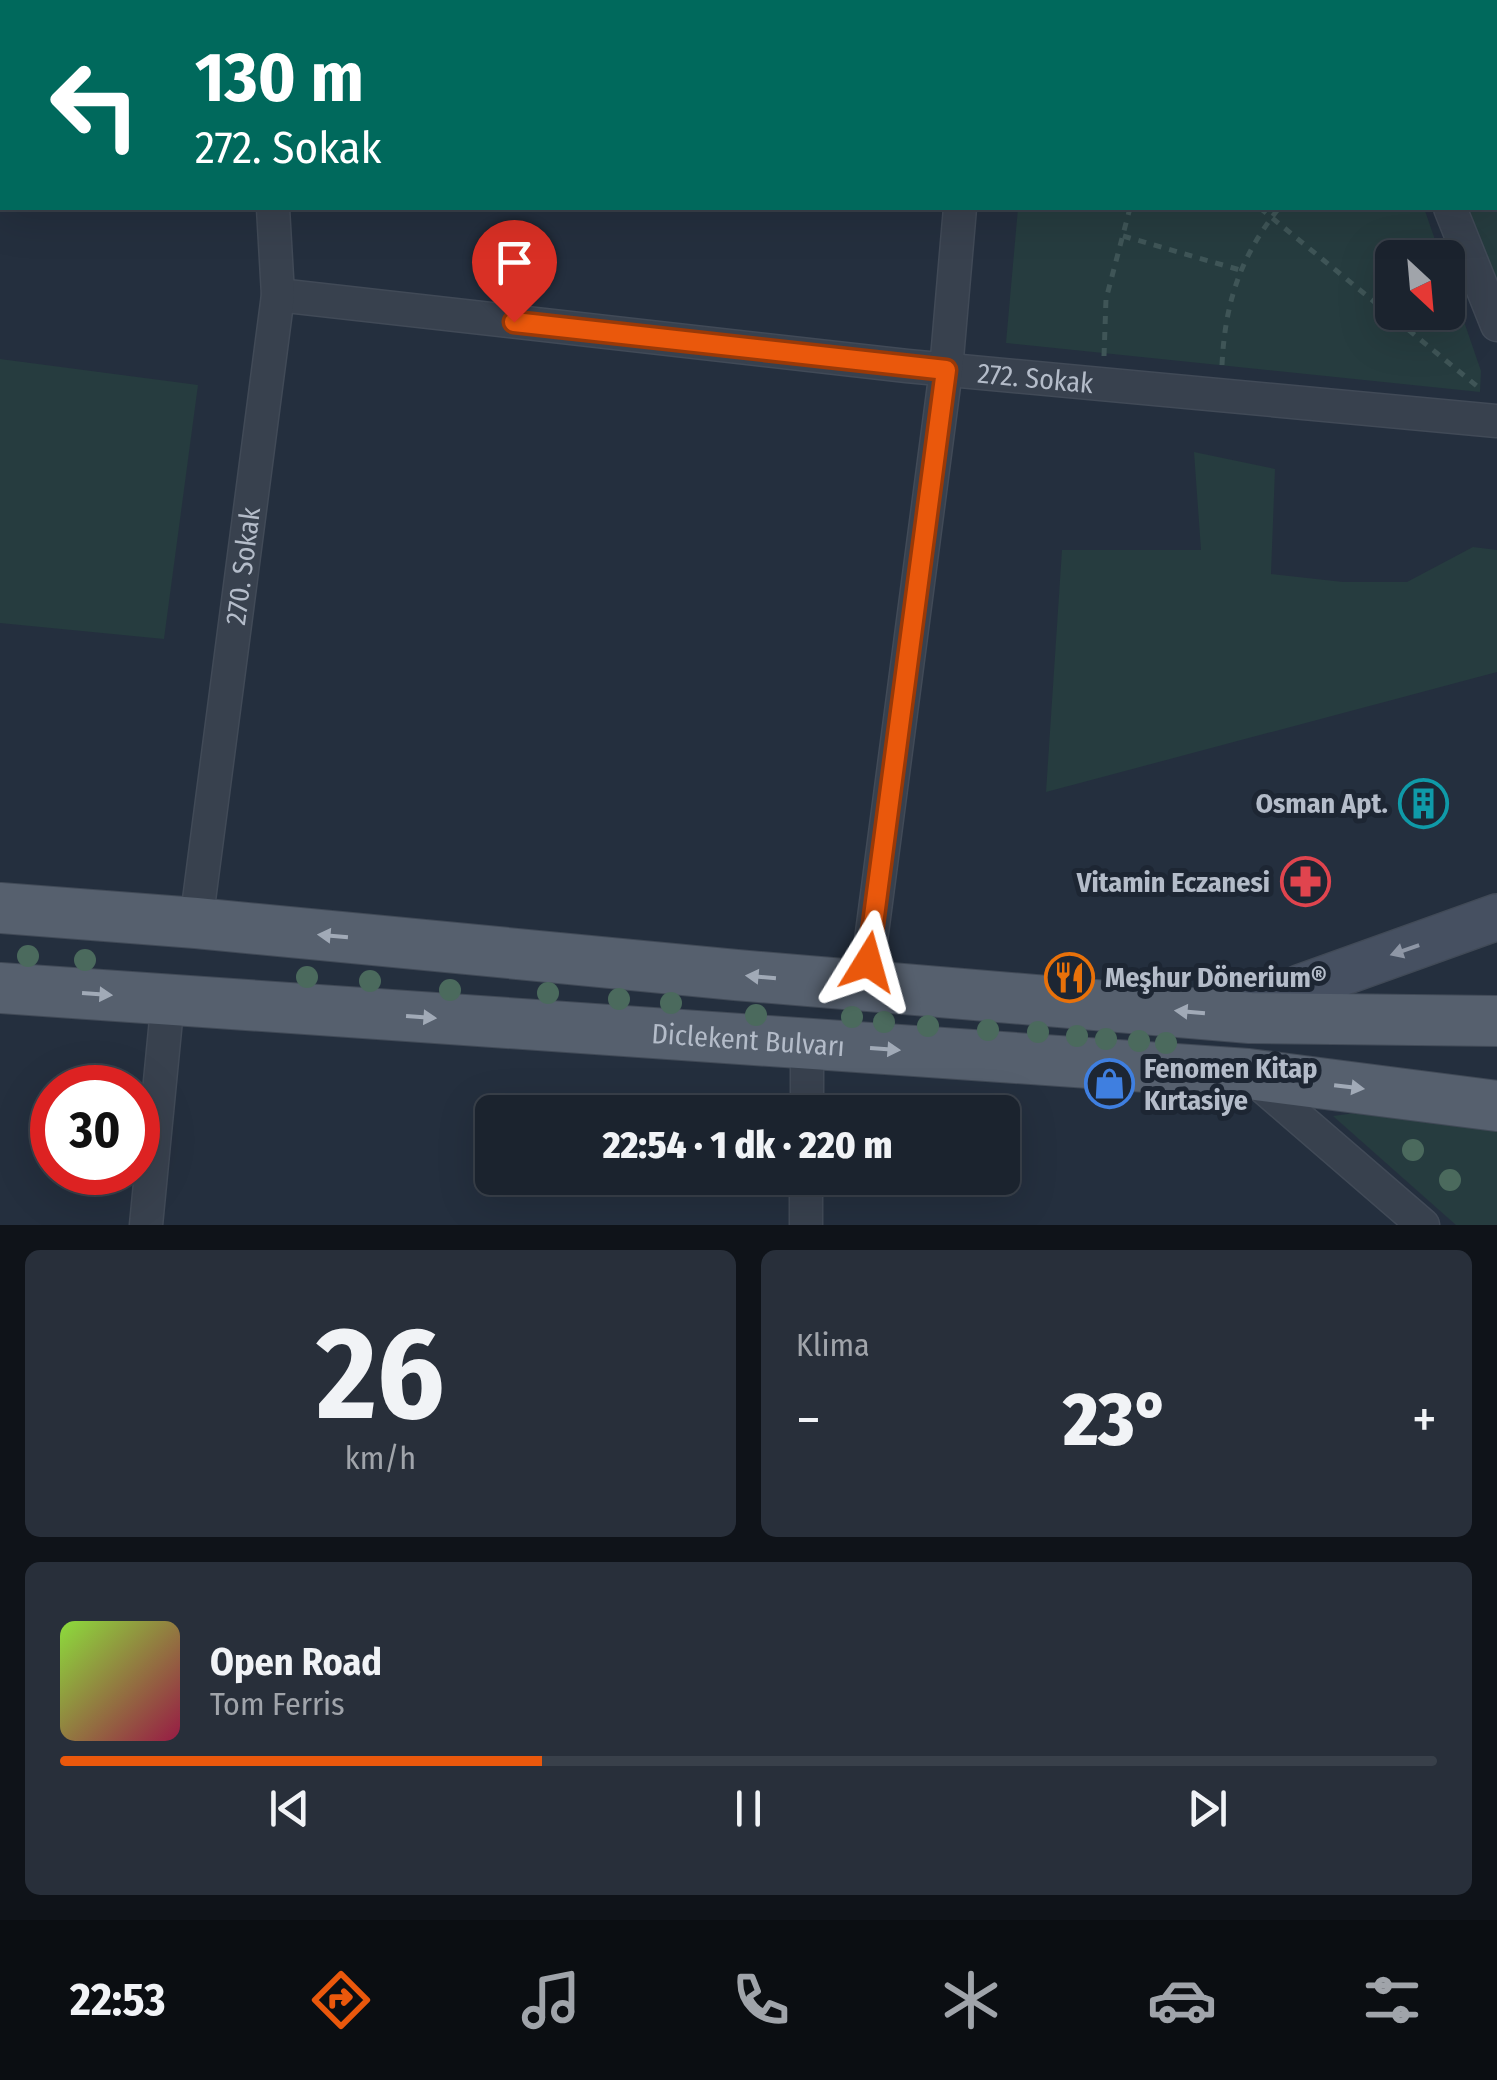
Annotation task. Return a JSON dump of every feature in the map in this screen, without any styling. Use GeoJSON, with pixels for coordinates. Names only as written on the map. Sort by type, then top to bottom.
{"type":"FeatureCollection","features":[{"type":"Feature","properties":{"kind":"main road"},"geometry":{"type":"LineString","coordinates":[[0,908],[1242,1017],[1497,1022]]}},
{"type":"Feature","properties":{"kind":"main road"},"geometry":{"type":"LineString","coordinates":[[1242,1017],[1302,987],[1497,918]]}},
{"type":"Feature","properties":{"kind":"main road","name":"Diclekent Bulvarı"},"geometry":{"type":"LineString","coordinates":[[0,988],[1248,1074],[1497,1106]]}},
{"type":"Feature","properties":{"kind":"street","name":"270. Sokak"},"geometry":{"type":"LineString","coordinates":[[196,923],[278,295],[274,210]]}},
{"type":"Feature","properties":{"kind":"street"},"geometry":{"type":"LineString","coordinates":[[864,986],[946,370],[960,210]]}},
{"type":"Feature","properties":{"kind":"street"},"geometry":{"type":"LineString","coordinates":[[1451,210],[1497,325]]}},
{"type":"Feature","properties":{"kind":"street","name":"272. Sokak"},"geometry":{"type":"LineString","coordinates":[[278,295],[1103,385],[1221,395],[1491,406]]}},
{"type":"Feature","properties":{"kind":"street"},"geometry":{"type":"LineString","coordinates":[[146,1225],[168,999]]}},
{"type":"Feature","properties":{"kind":"street"},"geometry":{"type":"LineString","coordinates":[[807,1095],[808,1043]]}},
{"type":"Feature","properties":{"kind":"street"},"geometry":{"type":"LineString","coordinates":[[1248,1074],[1422,1225]]}},
{"type":"Feature","properties":{"kind":"street"},"geometry":{"type":"LineString","coordinates":[[806,1195],[806,1225]]}},
{"type":"Feature","properties":{"kind":"path"},"geometry":{"type":"LineString","coordinates":[[1103,385],[1106,300],[1129,210]]}},
{"type":"Feature","properties":{"kind":"path"},"geometry":{"type":"LineString","coordinates":[[1263,210],[1491,406]]}},
{"type":"Feature","properties":{"kind":"path"},"geometry":{"type":"LineString","coordinates":[[1221,395],[1224,328],[1234,279],[1277,210]]}},
{"type":"Feature","properties":{"kind":"path"},"geometry":{"type":"LineString","coordinates":[[1122,236],[1240,270]]}},
{"type":"Feature","properties":{"kind":"green space"},"geometry":{"type":"Polygon","coordinates":[[[1018,210],[1425,210],[1435,240],[1375,240],[1375,330],[1465,330],[1465,324],[1481,371],[1480,392],[1006,343],[1018,210]]]}},
{"type":"Feature","properties":{"kind":"green space"},"geometry":{"type":"Polygon","coordinates":[[[1467,210],[1497,210],[1497,292],[1467,210]]]}},
{"type":"Feature","properties":{"kind":"green space"},"geometry":{"type":"Polygon","coordinates":[[[0,359],[198,385],[164,639],[0,623],[0,359]]]}},
{"type":"Feature","properties":{"kind":"green space"},"geometry":{"type":"Polygon","coordinates":[[[1194,452],[1275,469],[1271,574],[1343,582],[1407,582],[1473,547],[1497,550],[1497,672],[1046,792],[1062,550],[1201,550],[1194,452]]]}},
{"type":"Feature","properties":{"kind":"green space"},"geometry":{"type":"Polygon","coordinates":[[[1393,1113],[1497,1125],[1497,1225],[1456,1225],[1333,1116],[1393,1113]]]}},
{"type":"Feature","properties":{"kind":"place","name":"Osman Apt."},"geometry":{"type":"Point","coordinates":[1423,803]}},
{"type":"Feature","properties":{"kind":"place","name":"Vitamin Eczanesi"},"geometry":{"type":"Point","coordinates":[1305,882]}},
{"type":"Feature","properties":{"kind":"place","name":"Meşhur Dönerium®"},"geometry":{"type":"Point","coordinates":[1070,977]}},
{"type":"Feature","properties":{"kind":"place","name":"Fenomen Kitap Kırtasiye"},"geometry":{"type":"Point","coordinates":[1109,1084]}},
{"type":"Feature","properties":{"kind":"route"},"geometry":{"type":"LineString","coordinates":[[514,322],[946,370],[868,962]]}}]}
